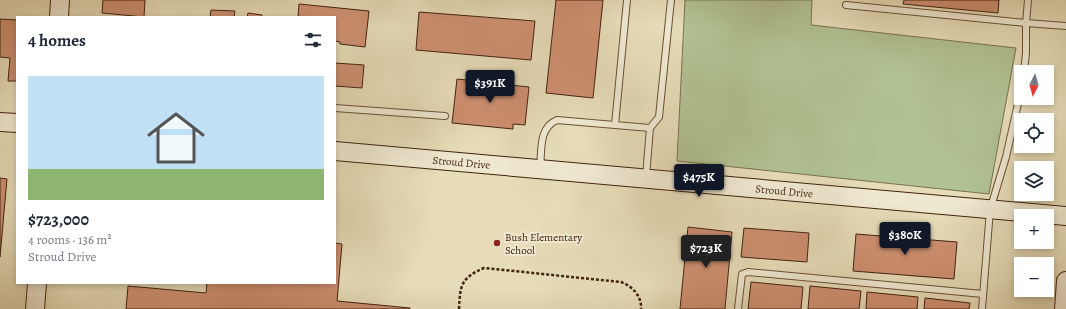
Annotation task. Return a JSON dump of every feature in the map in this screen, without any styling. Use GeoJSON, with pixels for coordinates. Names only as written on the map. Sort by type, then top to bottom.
{"type":"FeatureCollection","features":[{"type":"Feature","properties":{"kind":"street"},"geometry":{"type":"LineString","coordinates":[[59,16],[60,0]]}},
{"type":"Feature","properties":{"kind":"street"},"geometry":{"type":"LineString","coordinates":[[0,122],[16,123]]}},
{"type":"Feature","properties":{"kind":"street","name":"Stroud Drive"},"geometry":{"type":"LineString","coordinates":[[336,151],[1066,216]]}},
{"type":"Feature","properties":{"kind":"street"},"geometry":{"type":"LineString","coordinates":[[1064,309],[1066,281]]}},
{"type":"Feature","properties":{"kind":"street"},"geometry":{"type":"LineString","coordinates":[[35,309],[37,284]]}},
{"type":"Feature","properties":{"kind":"lane"},"geometry":{"type":"LineString","coordinates":[[615,125],[627,0]]}},
{"type":"Feature","properties":{"kind":"lane"},"geometry":{"type":"LineString","coordinates":[[646,179],[650,128],[659,117],[671,0]]}},
{"type":"Feature","properties":{"kind":"lane"},"geometry":{"type":"LineString","coordinates":[[1025,65],[1028,0]]}},
{"type":"Feature","properties":{"kind":"lane"},"geometry":{"type":"LineString","coordinates":[[846,5],[1066,26]]}},
{"type":"Feature","properties":{"kind":"lane"},"geometry":{"type":"LineString","coordinates":[[982,309],[990,210],[1006,157],[1018,105]]}},
{"type":"Feature","properties":{"kind":"lane"},"geometry":{"type":"LineString","coordinates":[[336,108],[445,116]]}},
{"type":"Feature","properties":{"kind":"lane"},"geometry":{"type":"LineString","coordinates":[[540,169],[543,134],[546,128],[556,120],[650,128]]}},
{"type":"Feature","properties":{"kind":"lane"},"geometry":{"type":"LineString","coordinates":[[738,309],[742,274],[748,272],[983,294]]}},
{"type":"Feature","properties":{"kind":"path"},"geometry":{"type":"LineString","coordinates":[[458,309],[462,286],[471,274],[484,268],[621,282],[636,292],[642,305],[641,309]]}},
{"type":"Feature","properties":{"kind":"green space"},"geometry":{"type":"Polygon","coordinates":[[[685,0],[812,0],[811,25],[1016,48],[989,194],[677,161],[685,0]]]}},
{"type":"Feature","properties":{"kind":"building"},"geometry":{"type":"Polygon","coordinates":[[[103,0],[145,0],[144,16],[102,13],[103,0]]]}},
{"type":"Feature","properties":{"kind":"building"},"geometry":{"type":"Polygon","coordinates":[[[556,0],[603,0],[593,98],[546,93],[556,0]]]}},
{"type":"Feature","properties":{"kind":"building"},"geometry":{"type":"Polygon","coordinates":[[[904,0],[999,0],[998,13],[903,4],[904,0]]]}},
{"type":"Feature","properties":{"kind":"building"},"geometry":{"type":"Polygon","coordinates":[[[299,4],[369,11],[365,47],[340,44],[340,42],[336,41],[336,16],[298,16],[299,4]]]}},
{"type":"Feature","properties":{"kind":"building"},"geometry":{"type":"Polygon","coordinates":[[[211,10],[235,11],[234,16],[210,16],[211,10]]]}},
{"type":"Feature","properties":{"kind":"building"},"geometry":{"type":"Polygon","coordinates":[[[419,12],[535,21],[531,60],[416,50],[419,12]]]}},
{"type":"Feature","properties":{"kind":"building"},"geometry":{"type":"Polygon","coordinates":[[[248,13],[262,15],[262,16],[247,16],[248,13]]]}},
{"type":"Feature","properties":{"kind":"building"},"geometry":{"type":"Polygon","coordinates":[[[0,19],[16,20],[16,81],[8,81],[10,58],[0,57],[0,19]]]}},
{"type":"Feature","properties":{"kind":"building"},"geometry":{"type":"Polygon","coordinates":[[[336,63],[364,65],[362,88],[336,86],[336,63]]]}},
{"type":"Feature","properties":{"kind":"building"},"geometry":{"type":"Polygon","coordinates":[[[457,79],[529,87],[525,125],[513,124],[513,129],[452,123],[457,79]]]}},
{"type":"Feature","properties":{"kind":"building"},"geometry":{"type":"Polygon","coordinates":[[[0,178],[7,179],[0,257],[0,178]]]}},
{"type":"Feature","properties":{"kind":"building"},"geometry":{"type":"Polygon","coordinates":[[[688,227],[732,232],[725,309],[680,309],[688,227]]]}},
{"type":"Feature","properties":{"kind":"building"},"geometry":{"type":"Polygon","coordinates":[[[744,228],[809,233],[807,262],[741,257],[744,228]]]}},
{"type":"Feature","properties":{"kind":"building"},"geometry":{"type":"Polygon","coordinates":[[[856,234],[957,242],[954,279],[853,271],[856,234]]]}},
{"type":"Feature","properties":{"kind":"building"},"geometry":{"type":"Polygon","coordinates":[[[336,243],[342,244],[337,301],[410,309],[126,309],[128,286],[206,293],[207,284],[336,284],[336,243]]]}},
{"type":"Feature","properties":{"kind":"building"},"geometry":{"type":"Polygon","coordinates":[[[751,282],[803,287],[801,309],[748,309],[751,282]]]}},
{"type":"Feature","properties":{"kind":"building"},"geometry":{"type":"Polygon","coordinates":[[[810,286],[861,291],[859,309],[808,309],[810,286]]]}},
{"type":"Feature","properties":{"kind":"building"},"geometry":{"type":"Polygon","coordinates":[[[867,292],[918,297],[917,309],[866,309],[867,292]]]}},
{"type":"Feature","properties":{"kind":"building"},"geometry":{"type":"Polygon","coordinates":[[[925,298],[970,303],[969,309],[924,309],[925,298]]]}},
{"type":"Feature","properties":{"kind":"place","name":"Bush Elementary School"},"geometry":{"type":"Point","coordinates":[497,243]}}]}
